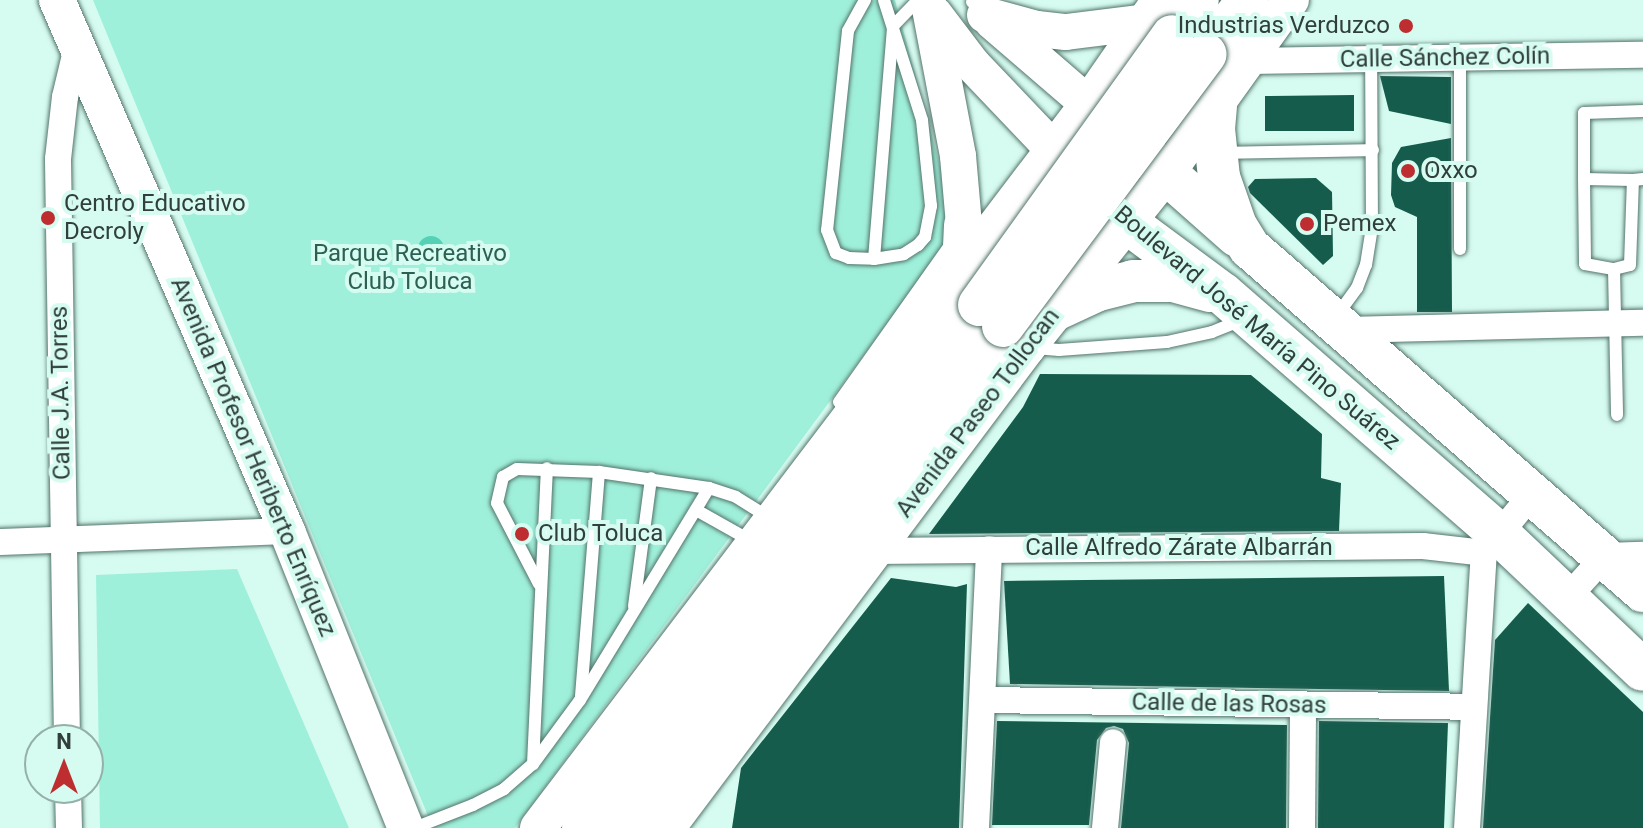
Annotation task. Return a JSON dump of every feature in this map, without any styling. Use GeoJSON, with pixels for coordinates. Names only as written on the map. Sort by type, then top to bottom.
{"type":"FeatureCollection","features":[{"type":"Feature","properties":{"kind":"highway","name":"Avenida Paseo Tollocan"},"geometry":{"type":"LineString","coordinates":[[629,828],[1003,326],[1198,0]]}},
{"type":"Feature","properties":{"kind":"highway","name":"Avenida Paseo Tollocan"},"geometry":{"type":"LineString","coordinates":[[1181,30],[1248,0]]}},
{"type":"Feature","properties":{"kind":"highway"},"geometry":{"type":"LineString","coordinates":[[1222,99],[1215,153],[1226,202],[1250,248]]}},
{"type":"Feature","properties":{"kind":"highway"},"geometry":{"type":"LineString","coordinates":[[1088,104],[1532,494],[1624,556],[1643,591]]}},
{"type":"Feature","properties":{"kind":"highway","name":"Boulevard José María Pino Suárez"},"geometry":{"type":"LineString","coordinates":[[1053,149],[1126,222],[1235,305],[1491,543],[1567,598],[1643,670]]}},
{"type":"Feature","properties":{"kind":"highway"},"geometry":{"type":"LineString","coordinates":[[1065,298],[1133,281],[1173,281],[1235,305]]}},
{"type":"Feature","properties":{"kind":"highway","name":"Avenida Paseo Tollocan"},"geometry":{"type":"LineString","coordinates":[[583,828],[1003,326]]}},
{"type":"Feature","properties":{"kind":"main road","name":"Avenida Profesor Heriberto Enríquez"},"geometry":{"type":"LineString","coordinates":[[57,0],[287,531],[406,828]]}},
{"type":"Feature","properties":{"kind":"main road","name":"Avenida Paseo Tollocan"},"geometry":{"type":"LineString","coordinates":[[977,230],[1053,149],[1088,104],[1181,30],[1291,0]]}},
{"type":"Feature","properties":{"kind":"main road"},"geometry":{"type":"LineString","coordinates":[[538,828],[763,525],[962,268],[977,230],[925,3]]}},
{"type":"Feature","properties":{"kind":"main road","name":"Boulevard José María Pino Suárez"},"geometry":{"type":"LineString","coordinates":[[925,3],[972,64],[1053,149]]}},
{"type":"Feature","properties":{"kind":"main road"},"geometry":{"type":"LineString","coordinates":[[976,4],[1037,29],[1066,32],[1181,30]]}},
{"type":"Feature","properties":{"kind":"main road"},"geometry":{"type":"LineString","coordinates":[[976,4],[1088,104]]}},
{"type":"Feature","properties":{"kind":"main road","name":"Avenida Paseo Tollocan"},"geometry":{"type":"LineString","coordinates":[[667,828],[873,551],[1003,326],[1065,298],[1167,173],[1222,99],[1181,30]]}},
{"type":"Feature","properties":{"kind":"main road"},"geometry":{"type":"LineString","coordinates":[[1181,30],[1148,50],[1155,73],[1164,83],[1187,95],[1222,99]]}},
{"type":"Feature","properties":{"kind":"main road"},"geometry":{"type":"LineString","coordinates":[[977,230],[1023,223],[1055,233],[1075,258],[1065,298]]}},
{"type":"Feature","properties":{"kind":"street","name":"Calle Sánchez Colín"},"geometry":{"type":"LineString","coordinates":[[1181,30],[1371,60],[1643,55]]}},
{"type":"Feature","properties":{"kind":"street","name":"Calle J.A. Torres"},"geometry":{"type":"LineString","coordinates":[[67,724],[58,159],[65,97],[77,47]]}},
{"type":"Feature","properties":{"kind":"street"},"geometry":{"type":"LineString","coordinates":[[1340,325],[1643,323]]}},
{"type":"Feature","properties":{"kind":"street"},"geometry":{"type":"LineString","coordinates":[[1467,828],[1473,707],[1491,543],[1532,494]]}},
{"type":"Feature","properties":{"kind":"street"},"geometry":{"type":"LineString","coordinates":[[0,542],[287,531]]}},
{"type":"Feature","properties":{"kind":"street","name":"Calle Alfredo Zárate Albarrán"},"geometry":{"type":"LineString","coordinates":[[873,551],[1491,543]]}},
{"type":"Feature","properties":{"kind":"street"},"geometry":{"type":"LineString","coordinates":[[976,828],[989,549]]}},
{"type":"Feature","properties":{"kind":"street"},"geometry":{"type":"LineString","coordinates":[[1567,598],[1624,556]]}},
{"type":"Feature","properties":{"kind":"street","name":"Calle de las Rosas"},"geometry":{"type":"LineString","coordinates":[[984,700],[1473,707]]}},
{"type":"Feature","properties":{"kind":"street"},"geometry":{"type":"LineString","coordinates":[[1302,828],[1303,705]]}},
{"type":"Feature","properties":{"kind":"street"},"geometry":{"type":"LineString","coordinates":[[1105,828],[1113,742]]}},
{"type":"Feature","properties":{"kind":"street"},"geometry":{"type":"LineString","coordinates":[[68,804],[69,828]]}},
{"type":"Feature","properties":{"kind":"lane"},"geometry":{"type":"LineString","coordinates":[[865,0],[848,31],[827,230],[836,253],[849,258],[874,259],[904,254],[918,245],[925,237],[931,206],[922,120],[884,0]]}},
{"type":"Feature","properties":{"kind":"lane"},"geometry":{"type":"LineString","coordinates":[[874,259],[893,26],[925,3]]}},
{"type":"Feature","properties":{"kind":"lane"},"geometry":{"type":"LineString","coordinates":[[1460,58],[1460,249]]}},
{"type":"Feature","properties":{"kind":"lane"},"geometry":{"type":"LineString","coordinates":[[1340,325],[1366,265],[1372,227],[1371,60]]}},
{"type":"Feature","properties":{"kind":"lane"},"geometry":{"type":"LineString","coordinates":[[1584,179],[1638,180],[1630,265],[1614,269],[1585,264],[1584,179],[1584,113],[1643,111]]}},
{"type":"Feature","properties":{"kind":"lane"},"geometry":{"type":"LineString","coordinates":[[1215,153],[1373,150]]}},
{"type":"Feature","properties":{"kind":"lane"},"geometry":{"type":"LineString","coordinates":[[833,411],[977,230]]}},
{"type":"Feature","properties":{"kind":"lane"},"geometry":{"type":"LineString","coordinates":[[1614,269],[1617,415]]}},
{"type":"Feature","properties":{"kind":"lane"},"geometry":{"type":"LineString","coordinates":[[1003,326],[1059,350],[1167,342],[1212,332],[1235,305]]}},
{"type":"Feature","properties":{"kind":"lane"},"geometry":{"type":"LineString","coordinates":[[533,764],[539,584],[547,468]]}},
{"type":"Feature","properties":{"kind":"lane"},"geometry":{"type":"LineString","coordinates":[[539,584],[500,514],[498,489],[503,477],[517,469],[599,472],[709,488],[736,497],[763,525]]}},
{"type":"Feature","properties":{"kind":"lane"},"geometry":{"type":"LineString","coordinates":[[580,700],[599,472]]}},
{"type":"Feature","properties":{"kind":"lane"},"geometry":{"type":"LineString","coordinates":[[763,525],[789,474]]}},
{"type":"Feature","properties":{"kind":"lane"},"geometry":{"type":"LineString","coordinates":[[634,612],[651,478]]}},
{"type":"Feature","properties":{"kind":"lane"},"geometry":{"type":"LineString","coordinates":[[414,828],[483,800],[533,764],[580,700],[709,488]]}},
{"type":"Feature","properties":{"kind":"lane"},"geometry":{"type":"LineString","coordinates":[[696,510],[763,525]]}},
{"type":"Feature","properties":{"kind":"green space","name":"Club Toluca"},"geometry":{"type":"Polygon","coordinates":[[[93,0],[895,0],[948,195],[948,241],[515,828],[433,828],[93,0]]]}},
{"type":"Feature","properties":{"kind":"green space"},"geometry":{"type":"Polygon","coordinates":[[[237,569],[349,828],[100,828],[100,804],[104,804],[104,724],[98,724],[96,575],[237,569]]]}},
{"type":"Feature","properties":{"kind":"shaded area"},"geometry":{"type":"Polygon","coordinates":[[[431,236],[440,240],[444,249],[440,258],[431,262],[422,258],[418,249],[422,240],[431,236]]]}},
{"type":"Feature","properties":{"kind":"building"},"geometry":{"type":"Polygon","coordinates":[[[1380,76],[1451,77],[1451,124],[1389,111],[1380,76]]]}},
{"type":"Feature","properties":{"kind":"building"},"geometry":{"type":"Polygon","coordinates":[[[1354,95],[1354,131],[1265,131],[1265,96],[1354,95]]]}},
{"type":"Feature","properties":{"kind":"building"},"geometry":{"type":"Polygon","coordinates":[[[1451,138],[1452,312],[1417,312],[1417,217],[1395,207],[1391,195],[1392,163],[1401,147],[1451,138]]]}},
{"type":"Feature","properties":{"kind":"building","name":"Pemex"},"geometry":{"type":"Polygon","coordinates":[[[1316,178],[1332,192],[1333,256],[1323,265],[1250,193],[1248,187],[1255,179],[1316,178]]]}},
{"type":"Feature","properties":{"kind":"building"},"geometry":{"type":"Polygon","coordinates":[[[1040,374],[1251,375],[1322,434],[1321,478],[1341,483],[1339,531],[929,534],[1023,407],[1040,374]]]}},
{"type":"Feature","properties":{"kind":"building"},"geometry":{"type":"Polygon","coordinates":[[[1444,576],[1449,691],[1010,684],[1004,581],[1444,576]]]}},
{"type":"Feature","properties":{"kind":"building"},"geometry":{"type":"Polygon","coordinates":[[[891,578],[956,587],[967,584],[959,828],[732,828],[741,768],[891,578]]]}},
{"type":"Feature","properties":{"kind":"building"},"geometry":{"type":"Polygon","coordinates":[[[1528,603],[1643,712],[1643,828],[1483,828],[1495,640],[1528,603]]]}},
{"type":"Feature","properties":{"kind":"building"},"geometry":{"type":"Polygon","coordinates":[[[997,721],[1287,725],[1286,828],[1121,828],[1129,743],[1123,729],[1114,726],[1106,728],[1097,740],[1089,825],[992,825],[997,721]]]}},
{"type":"Feature","properties":{"kind":"building"},"geometry":{"type":"Polygon","coordinates":[[[1319,721],[1448,723],[1444,828],[1318,828],[1319,721]]]}},
{"type":"Feature","properties":{"kind":"place","name":"Industrias Verduzco"},"geometry":{"type":"Point","coordinates":[1406,26]}},
{"type":"Feature","properties":{"kind":"place","name":"Oxxo"},"geometry":{"type":"Point","coordinates":[1408,171]}},
{"type":"Feature","properties":{"kind":"place","name":"Centro Educativo Decroly"},"geometry":{"type":"Point","coordinates":[48,218]}},
{"type":"Feature","properties":{"kind":"place","name":"Pemex"},"geometry":{"type":"Point","coordinates":[1307,224]}},
{"type":"Feature","properties":{"kind":"place","name":"Club Toluca"},"geometry":{"type":"Point","coordinates":[522,534]}},
{"type":"Feature","properties":{"kind":"park label","name":"Parque Recreativo Club Toluca"},"geometry":{"type":"Point","coordinates":[410,268]}}]}
